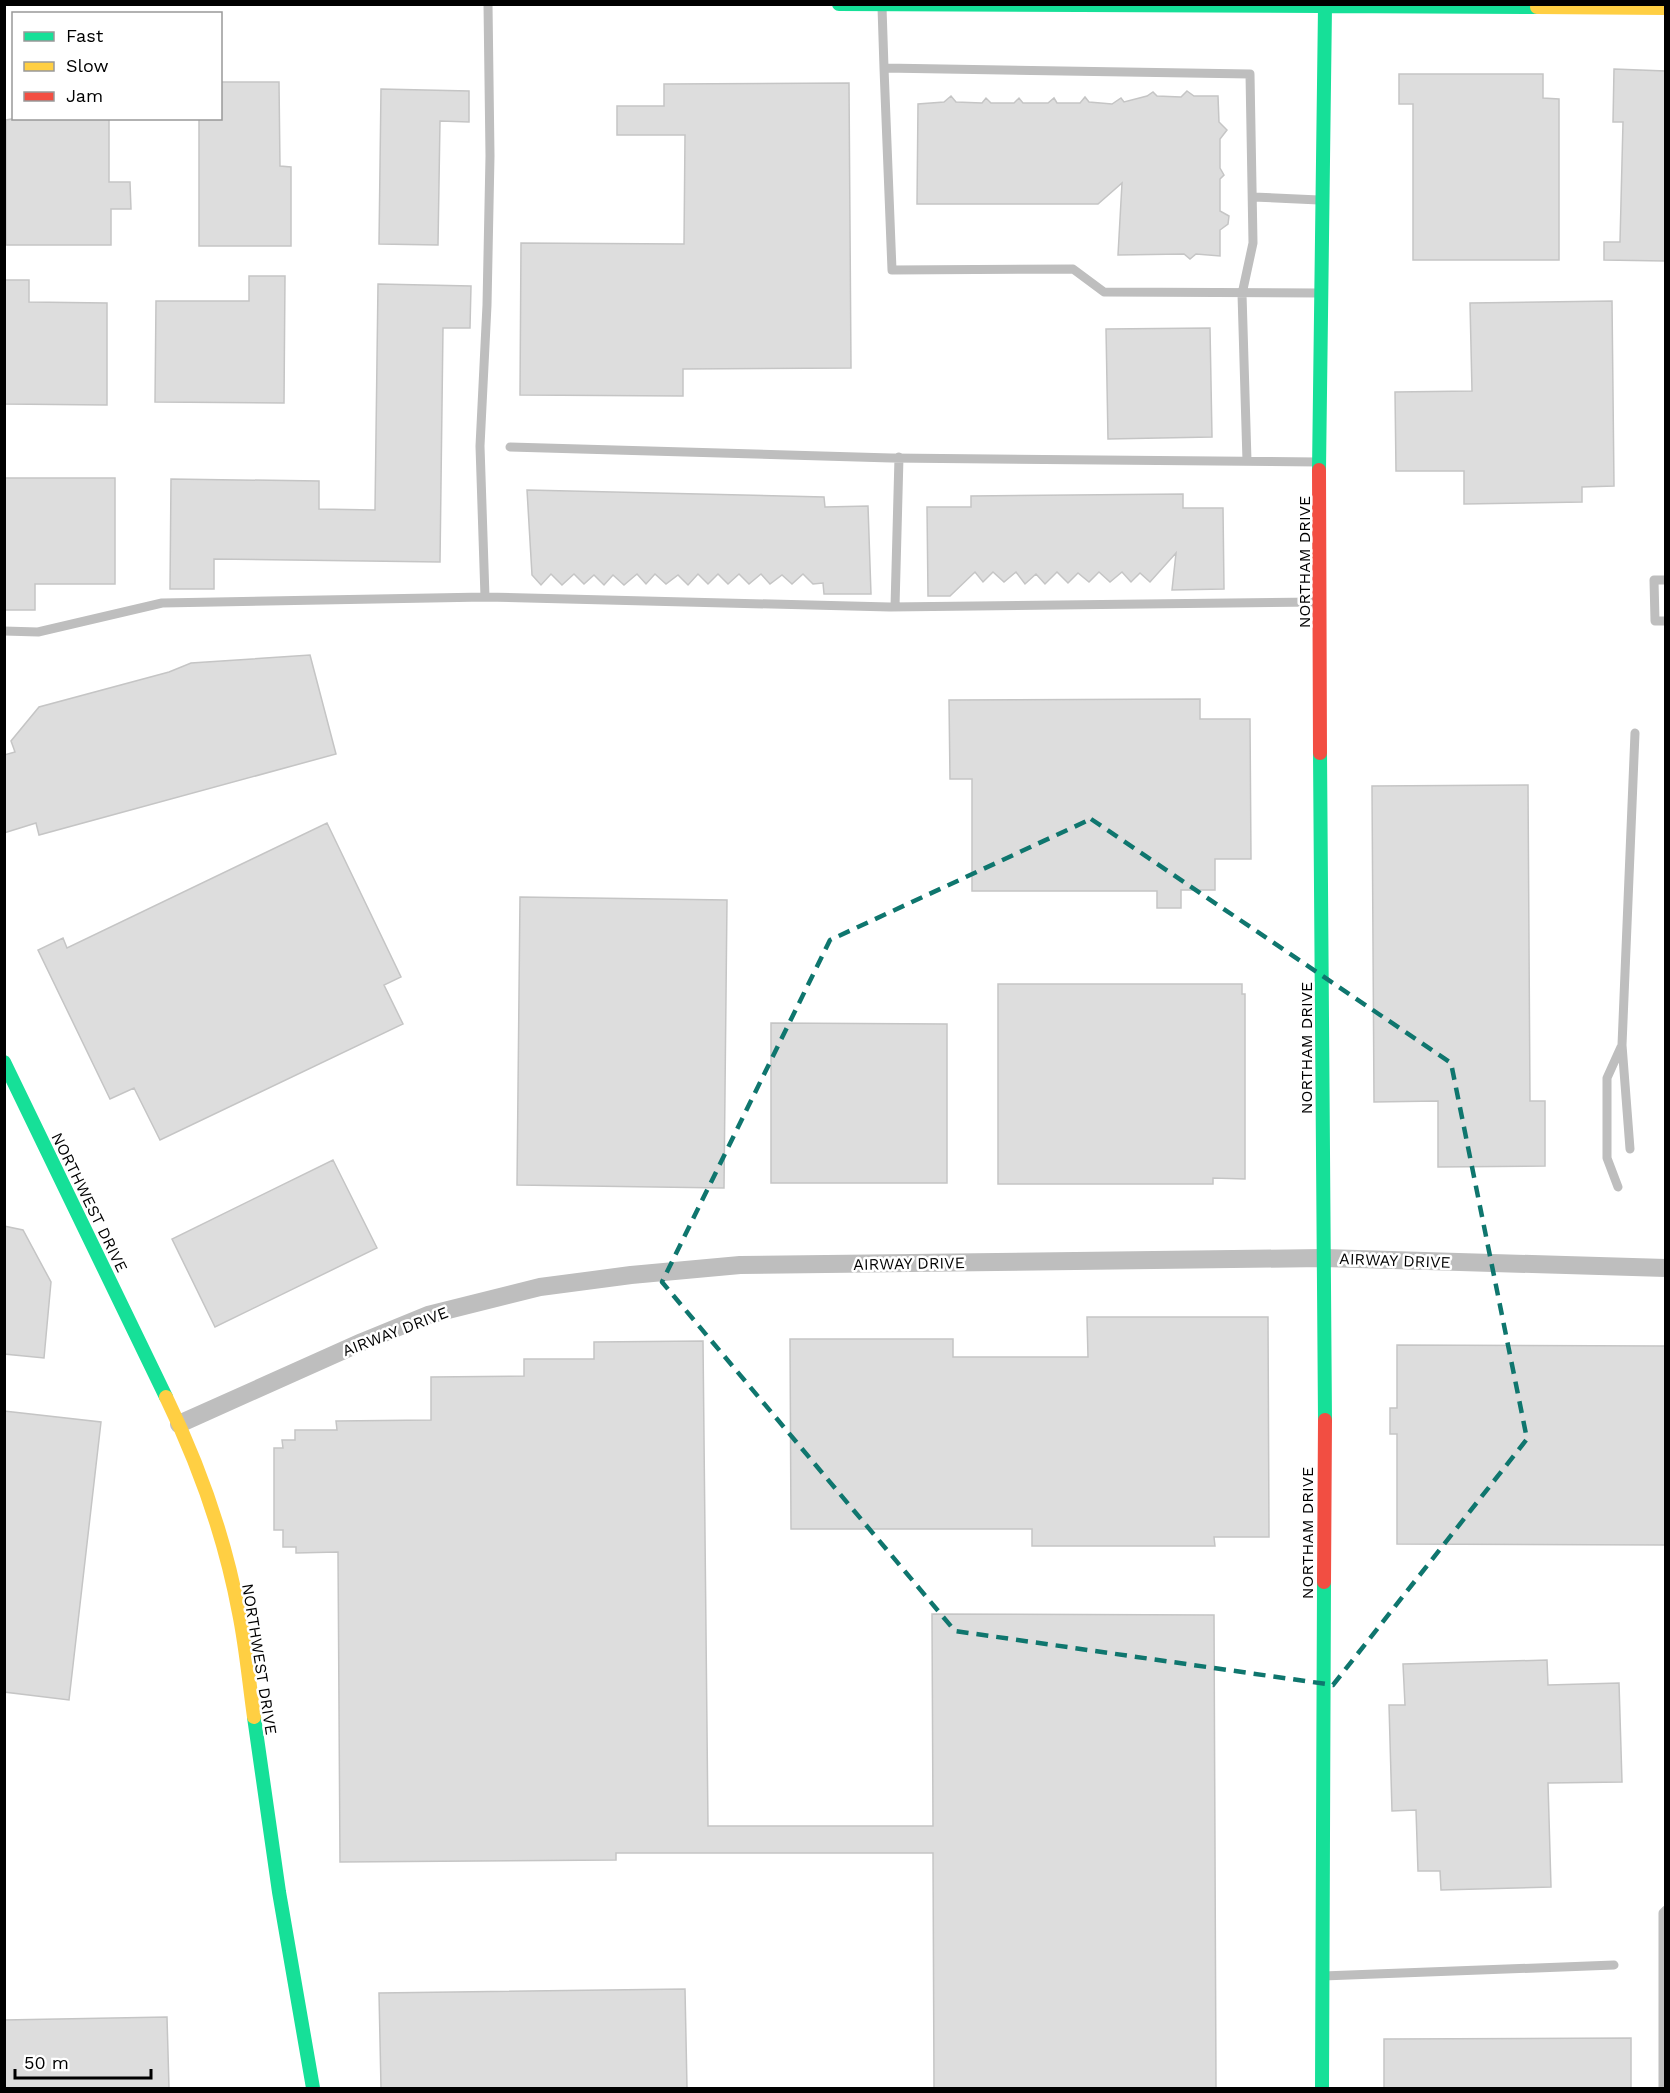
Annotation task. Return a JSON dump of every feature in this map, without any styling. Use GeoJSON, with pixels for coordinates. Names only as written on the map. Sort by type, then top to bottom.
{"type":"FeatureCollection","features":[{"type":"Feature","properties":{"kind":"street"},"geometry":{"type":"LineString","coordinates":[[839,4],[1665,8]]}},
{"type":"Feature","properties":{"kind":"street","name":"NORTHAM DRIVE"},"geometry":{"type":"LineString","coordinates":[[1322,2088],[1324,1258],[1320,462],[1321,200],[1325,7]]}},
{"type":"Feature","properties":{"kind":"street","name":"NORTHWEST DRIVE"},"geometry":{"type":"LineString","coordinates":[[4,1062],[179,1425],[200,1473],[218,1529],[238,1612],[279,1892],[313,2088]]}},
{"type":"Feature","properties":{"kind":"street","name":"AIRWAY DRIVE"},"geometry":{"type":"LineString","coordinates":[[179,1425],[362,1342],[428,1315],[540,1287],[631,1275],[740,1265],[1324,1258],[1665,1268]]}},
{"type":"Feature","properties":{"kind":"lane"},"geometry":{"type":"LineString","coordinates":[[485,597],[480,446],[487,304],[490,156],[488,4]]}},
{"type":"Feature","properties":{"kind":"lane"},"geometry":{"type":"LineString","coordinates":[[882,5],[892,270],[1073,269],[1104,292],[1321,293]]}},
{"type":"Feature","properties":{"kind":"lane"},"geometry":{"type":"LineString","coordinates":[[884,68],[1250,74],[1253,243],[1242,294],[1247,462]]}},
{"type":"Feature","properties":{"kind":"lane"},"geometry":{"type":"LineString","coordinates":[[1252,197],[1321,200]]}},
{"type":"Feature","properties":{"kind":"lane"},"geometry":{"type":"LineString","coordinates":[[510,447],[899,458],[1320,462]]}},
{"type":"Feature","properties":{"kind":"lane"},"geometry":{"type":"LineString","coordinates":[[895,607],[899,458]]}},
{"type":"Feature","properties":{"kind":"lane"},"geometry":{"type":"LineString","coordinates":[[1665,580],[1654,580],[1655,621],[1665,621]]}},
{"type":"Feature","properties":{"kind":"lane"},"geometry":{"type":"LineString","coordinates":[[4,631],[38,632],[162,603],[485,597],[895,607],[1320,602]]}},
{"type":"Feature","properties":{"kind":"lane"},"geometry":{"type":"LineString","coordinates":[[1630,1149],[1622,1045],[1635,733]]}},
{"type":"Feature","properties":{"kind":"lane"},"geometry":{"type":"LineString","coordinates":[[1618,1187],[1607,1158],[1607,1078],[1622,1045]]}},
{"type":"Feature","properties":{"kind":"lane"},"geometry":{"type":"LineString","coordinates":[[1663,2088],[1663,1912],[1665,1911]]}},
{"type":"Feature","properties":{"kind":"lane"},"geometry":{"type":"LineString","coordinates":[[1322,1976],[1614,1965]]}},
{"type":"Feature","properties":{"kind":"highlighted area"},"geometry":{"type":"Polygon","coordinates":[[[1091,819],[1451,1063],[1527,1439],[1333,1685],[955,1631],[662,1282],[830,940],[1091,819]]]}},
{"type":"Feature","properties":{"kind":"building"},"geometry":{"type":"Polygon","coordinates":[[[1614,69],[1665,71],[1665,261],[1604,260],[1604,242],[1620,242],[1623,122],[1613,122],[1614,69]]]}},
{"type":"Feature","properties":{"kind":"building"},"geometry":{"type":"Polygon","coordinates":[[[1399,74],[1543,74],[1543,98],[1559,99],[1559,260],[1413,260],[1413,104],[1399,104],[1399,74]]]}},
{"type":"Feature","properties":{"kind":"building"},"geometry":{"type":"Polygon","coordinates":[[[222,82],[279,82],[280,166],[291,167],[291,246],[199,246],[199,120],[222,120],[222,82]]]}},
{"type":"Feature","properties":{"kind":"building"},"geometry":{"type":"Polygon","coordinates":[[[849,83],[851,368],[683,369],[683,396],[520,395],[521,243],[684,244],[685,135],[617,135],[617,106],[664,106],[664,84],[849,83]]]}},
{"type":"Feature","properties":{"kind":"building"},"geometry":{"type":"Polygon","coordinates":[[[381,89],[469,91],[469,122],[440,121],[438,245],[379,244],[381,89]]]}},
{"type":"Feature","properties":{"kind":"building"},"geometry":{"type":"Polygon","coordinates":[[[1187,91],[1194,96],[1218,96],[1219,122],[1227,130],[1220,139],[1220,168],[1224,175],[1220,179],[1220,211],[1229,216],[1228,224],[1220,230],[1220,256],[1196,254],[1190,259],[1184,254],[1118,255],[1122,183],[1098,204],[917,204],[918,104],[944,102],[951,96],[956,102],[982,103],[986,98],[991,103],[1014,103],[1019,98],[1023,103],[1048,103],[1054,98],[1057,103],[1080,103],[1085,97],[1089,102],[1112,104],[1121,98],[1124,102],[1147,96],[1153,92],[1157,96],[1181,97],[1187,91]]]}},
{"type":"Feature","properties":{"kind":"building"},"geometry":{"type":"Polygon","coordinates":[[[6,120],[109,120],[109,182],[130,182],[131,209],[111,209],[111,245],[6,245],[6,120]]]}},
{"type":"Feature","properties":{"kind":"building"},"geometry":{"type":"Polygon","coordinates":[[[249,276],[285,276],[284,403],[155,402],[156,301],[249,301],[249,276]]]}},
{"type":"Feature","properties":{"kind":"building"},"geometry":{"type":"Polygon","coordinates":[[[4,280],[29,280],[29,302],[107,303],[107,405],[4,404],[4,280]]]}},
{"type":"Feature","properties":{"kind":"building"},"geometry":{"type":"Polygon","coordinates":[[[378,284],[471,286],[470,328],[443,328],[440,562],[214,559],[214,589],[170,589],[171,479],[319,481],[319,509],[375,510],[378,284]]]}},
{"type":"Feature","properties":{"kind":"building"},"geometry":{"type":"Polygon","coordinates":[[[1612,301],[1614,486],[1582,487],[1582,502],[1464,504],[1464,471],[1396,471],[1395,392],[1472,391],[1470,303],[1612,301]]]}},
{"type":"Feature","properties":{"kind":"building"},"geometry":{"type":"Polygon","coordinates":[[[1210,328],[1212,437],[1108,439],[1106,329],[1210,328]]]}},
{"type":"Feature","properties":{"kind":"building"},"geometry":{"type":"Polygon","coordinates":[[[4,478],[115,478],[115,584],[35,584],[35,610],[4,610],[4,478]]]}},
{"type":"Feature","properties":{"kind":"building"},"geometry":{"type":"Polygon","coordinates":[[[527,490],[824,497],[825,507],[868,506],[871,594],[824,594],[823,583],[813,584],[803,574],[792,584],[782,575],[770,584],[761,574],[749,584],[739,574],[728,584],[718,574],[708,584],[698,574],[688,585],[678,575],[666,584],[655,574],[646,584],[637,574],[624,585],[613,575],[604,585],[594,575],[584,584],[574,574],[562,585],[551,574],[541,585],[532,575],[527,490]]]}},
{"type":"Feature","properties":{"kind":"building"},"geometry":{"type":"Polygon","coordinates":[[[1183,494],[1183,508],[1223,508],[1224,589],[1172,590],[1176,553],[1150,582],[1140,573],[1131,582],[1122,572],[1110,582],[1099,572],[1089,582],[1078,573],[1068,583],[1057,572],[1045,584],[1036,574],[1025,584],[1016,572],[1004,582],[993,572],[983,582],[975,572],[950,596],[928,596],[927,507],[971,507],[971,496],[1183,494]]]}},
{"type":"Feature","properties":{"kind":"building"},"geometry":{"type":"Polygon","coordinates":[[[310,655],[336,754],[39,835],[36,823],[4,833],[4,755],[15,752],[11,741],[39,707],[169,672],[191,663],[310,655]]]}},
{"type":"Feature","properties":{"kind":"building"},"geometry":{"type":"Polygon","coordinates":[[[1200,699],[1200,719],[1250,719],[1251,859],[1215,859],[1215,890],[1181,890],[1181,908],[1157,908],[1157,891],[972,891],[972,779],[950,779],[949,700],[1200,699]]]}},
{"type":"Feature","properties":{"kind":"building"},"geometry":{"type":"Polygon","coordinates":[[[1528,785],[1530,1101],[1545,1101],[1545,1166],[1438,1167],[1438,1101],[1374,1102],[1372,786],[1528,785]]]}},
{"type":"Feature","properties":{"kind":"building"},"geometry":{"type":"Polygon","coordinates":[[[327,823],[401,977],[384,985],[403,1024],[160,1140],[134,1088],[110,1099],[38,950],[63,938],[67,948],[327,823]]]}},
{"type":"Feature","properties":{"kind":"building"},"geometry":{"type":"Polygon","coordinates":[[[520,897],[727,900],[724,1188],[517,1185],[520,897]]]}},
{"type":"Feature","properties":{"kind":"building"},"geometry":{"type":"Polygon","coordinates":[[[998,984],[1242,984],[1242,994],[1245,994],[1245,1179],[1213,1178],[1213,1184],[998,1184],[998,984]]]}},
{"type":"Feature","properties":{"kind":"building"},"geometry":{"type":"Polygon","coordinates":[[[771,1023],[947,1024],[947,1183],[771,1183],[771,1023]]]}},
{"type":"Feature","properties":{"kind":"building"},"geometry":{"type":"Polygon","coordinates":[[[333,1160],[377,1248],[215,1327],[172,1239],[333,1160]]]}},
{"type":"Feature","properties":{"kind":"building"},"geometry":{"type":"Polygon","coordinates":[[[4,1226],[23,1230],[51,1282],[44,1358],[4,1354],[4,1226]]]}},
{"type":"Feature","properties":{"kind":"building"},"geometry":{"type":"Polygon","coordinates":[[[1087,1317],[1268,1317],[1269,1537],[1214,1537],[1215,1546],[1032,1546],[1032,1529],[791,1529],[790,1339],[953,1339],[953,1357],[1088,1357],[1087,1317]]]}},
{"type":"Feature","properties":{"kind":"building"},"geometry":{"type":"Polygon","coordinates":[[[703,1341],[708,1826],[933,1826],[932,1614],[1214,1615],[1216,2088],[934,2088],[933,1853],[616,1853],[616,1860],[340,1862],[338,1552],[296,1553],[296,1547],[283,1547],[283,1530],[274,1530],[274,1448],[283,1448],[282,1440],[295,1440],[295,1430],[337,1430],[336,1421],[431,1420],[431,1377],[524,1376],[524,1359],[594,1359],[594,1342],[703,1341]]]}},
{"type":"Feature","properties":{"kind":"building"},"geometry":{"type":"Polygon","coordinates":[[[1397,1345],[1665,1346],[1665,1545],[1397,1544],[1397,1434],[1390,1434],[1390,1408],[1397,1408],[1397,1345]]]}},
{"type":"Feature","properties":{"kind":"building"},"geometry":{"type":"Polygon","coordinates":[[[4,1411],[101,1422],[69,1700],[4,1692],[4,1411]]]}},
{"type":"Feature","properties":{"kind":"building"},"geometry":{"type":"Polygon","coordinates":[[[1547,1660],[1548,1685],[1619,1683],[1622,1782],[1548,1783],[1551,1887],[1441,1890],[1440,1871],[1418,1871],[1416,1810],[1392,1811],[1389,1705],[1405,1705],[1403,1664],[1547,1660]]]}},
{"type":"Feature","properties":{"kind":"building"},"geometry":{"type":"Polygon","coordinates":[[[685,1989],[687,2088],[381,2088],[379,1993],[685,1989]]]}},
{"type":"Feature","properties":{"kind":"building"},"geometry":{"type":"Polygon","coordinates":[[[167,2017],[169,2088],[4,2088],[4,2020],[167,2017]]]}},
{"type":"Feature","properties":{"kind":"building"},"geometry":{"type":"Polygon","coordinates":[[[1631,2038],[1631,2088],[1384,2088],[1384,2039],[1631,2038]]]}},
{"type":"Feature","properties":{"kind":"traffic: fast"},"geometry":{"type":"LineString","coordinates":[[839,4],[1537,7]]}},
{"type":"Feature","properties":{"kind":"traffic: fast"},"geometry":{"type":"LineString","coordinates":[[1319,470],[1325,7]]}},
{"type":"Feature","properties":{"kind":"traffic: fast"},"geometry":{"type":"LineString","coordinates":[[1320,753],[1325,1420]]}},
{"type":"Feature","properties":{"kind":"traffic: fast"},"geometry":{"type":"LineString","coordinates":[[4,1062],[166,1397]]}},
{"type":"Feature","properties":{"kind":"traffic: fast"},"geometry":{"type":"LineString","coordinates":[[1322,2088],[1324,1582]]}},
{"type":"Feature","properties":{"kind":"traffic: fast"},"geometry":{"type":"LineString","coordinates":[[254,1717],[279,1892],[313,2088]]}},
{"type":"Feature","properties":{"kind":"traffic: slow"},"geometry":{"type":"LineString","coordinates":[[1537,7],[1666,8]]}},
{"type":"Feature","properties":{"kind":"traffic: slow"},"geometry":{"type":"LineString","coordinates":[[166,1397],[200,1475],[226,1557],[246,1652],[254,1717]]}},
{"type":"Feature","properties":{"kind":"traffic: jam"},"geometry":{"type":"LineString","coordinates":[[1319,470],[1320,753]]}},
{"type":"Feature","properties":{"kind":"traffic: jam"},"geometry":{"type":"LineString","coordinates":[[1324,1582],[1325,1420]]}}]}
